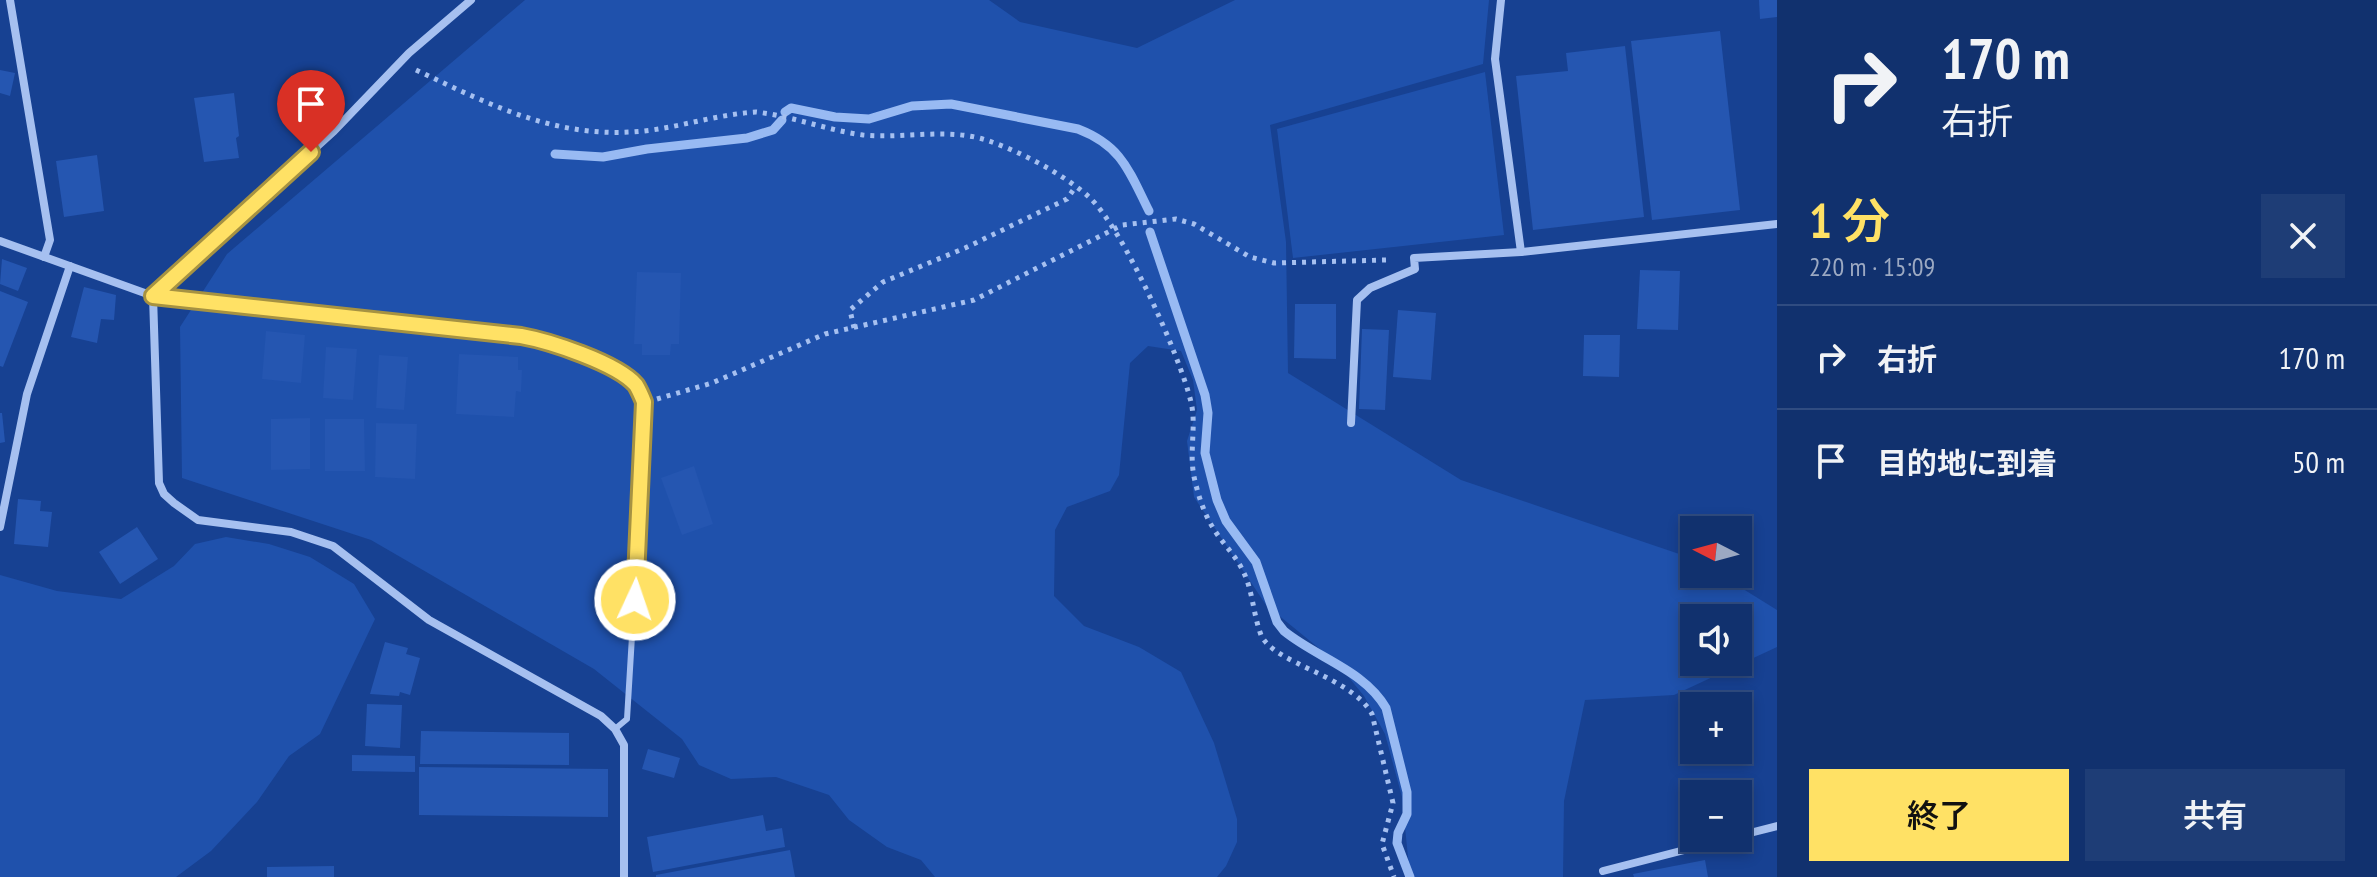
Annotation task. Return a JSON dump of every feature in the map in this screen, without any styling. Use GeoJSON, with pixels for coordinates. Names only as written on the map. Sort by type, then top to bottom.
{"type":"FeatureCollection","features":[{"type":"Feature","properties":{"kind":"street"},"geometry":{"type":"LineString","coordinates":[[10,0],[50,240],[44,257]]}},
{"type":"Feature","properties":{"kind":"street"},"geometry":{"type":"LineString","coordinates":[[471,0],[402,61],[334,131],[153,296],[157,471],[164,494],[198,520],[291,532],[333,546],[429,620],[601,716],[615,729],[624,745],[624,877]]}},
{"type":"Feature","properties":{"kind":"street"},"geometry":{"type":"LineString","coordinates":[[1501,0],[1495,59],[1521,252]]}},
{"type":"Feature","properties":{"kind":"street"},"geometry":{"type":"LineString","coordinates":[[1351,423],[1357,300],[1370,288],[1415,269],[1414,258],[1521,252],[1777,224]]}},
{"type":"Feature","properties":{"kind":"street"},"geometry":{"type":"LineString","coordinates":[[0,241],[153,296],[285,310]]}},
{"type":"Feature","properties":{"kind":"street"},"geometry":{"type":"LineString","coordinates":[[0,527],[27,394],[70,266]]}},
{"type":"Feature","properties":{"kind":"street"},"geometry":{"type":"LineString","coordinates":[[1752,832],[1777,826]]}},
{"type":"Feature","properties":{"kind":"street"},"geometry":{"type":"LineString","coordinates":[[1603,871],[1680,851]]}},
{"type":"Feature","properties":{"kind":"lane"},"geometry":{"type":"LineString","coordinates":[[285,310],[542,340],[583,355],[636,385],[644,402],[627,719],[615,729]]}},
{"type":"Feature","properties":{"kind":"path"},"geometry":{"type":"LineString","coordinates":[[402,61],[506,113],[563,128],[623,133],[735,113],[776,114],[820,127],[865,135],[965,136],[988,140],[1076,186],[1103,212],[1114,229],[1174,353],[1192,406],[1191,454],[1195,482],[1207,517],[1238,560],[1246,577],[1262,636],[1273,649],[1352,691],[1372,714],[1392,795],[1392,810],[1382,844],[1394,877]]}},
{"type":"Feature","properties":{"kind":"path"},"geometry":{"type":"LineString","coordinates":[[854,328],[850,310],[883,282],[965,248],[1067,199],[1076,186]]}},
{"type":"Feature","properties":{"kind":"path"},"geometry":{"type":"LineString","coordinates":[[644,402],[712,383],[825,334],[974,300],[1122,225],[1176,219],[1194,224],[1250,257],[1274,263],[1414,258]]}},
{"type":"Feature","properties":{"kind":"shaded area"},"geometry":{"type":"Polygon","coordinates":[[[525,0],[989,0],[1020,22],[1137,48],[1235,0],[1489,0],[1483,64],[1270,125],[1286,242],[1288,373],[1461,480],[1680,554],[1680,588],[1742,588],[1777,610],[1777,647],[1752,659],[1752,604],[1680,604],[1680,676],[1715,676],[1674,695],[1585,700],[1564,801],[1563,877],[1410,877],[1402,797],[1385,734],[1364,696],[1337,663],[1266,605],[1194,497],[1187,441],[1197,410],[1193,380],[1181,351],[1148,346],[1130,363],[1119,475],[1110,491],[1067,507],[1055,530],[1054,596],[1084,626],[1139,647],[1181,672],[1214,743],[1237,819],[1237,842],[1217,877],[935,877],[921,860],[887,847],[849,820],[829,795],[776,777],[731,779],[699,765],[682,739],[594,669],[371,540],[182,478],[180,327],[227,254],[525,0]]]}},
{"type":"Feature","properties":{"kind":"shaded area"},"geometry":{"type":"Polygon","coordinates":[[[1485,72],[1504,235],[1293,258],[1277,129],[1485,72]]]}},
{"type":"Feature","properties":{"kind":"shaded area"},"geometry":{"type":"Polygon","coordinates":[[[226,537],[269,544],[310,557],[354,584],[375,619],[320,734],[289,756],[257,802],[211,851],[176,877],[0,877],[0,575],[57,591],[121,599],[174,566],[195,544],[226,537]]]}},
{"type":"Feature","properties":{"kind":"building"},"geometry":{"type":"Polygon","coordinates":[[[1759,0],[1777,0],[1777,17],[1760,19],[1759,0]]]}},
{"type":"Feature","properties":{"kind":"building"},"geometry":{"type":"Polygon","coordinates":[[[1720,31],[1740,210],[1652,220],[1631,41],[1720,31]]]}},
{"type":"Feature","properties":{"kind":"building"},"geometry":{"type":"Polygon","coordinates":[[[1625,46],[1644,217],[1533,230],[1516,76],[1568,71],[1566,53],[1625,46]]]}},
{"type":"Feature","properties":{"kind":"building"},"geometry":{"type":"Polygon","coordinates":[[[0,70],[15,73],[10,96],[0,93],[0,70]]]}},
{"type":"Feature","properties":{"kind":"building"},"geometry":{"type":"Polygon","coordinates":[[[234,93],[239,158],[204,162],[194,98],[234,93]]]}},
{"type":"Feature","properties":{"kind":"building"},"geometry":{"type":"Polygon","coordinates":[[[97,155],[104,211],[64,217],[56,161],[97,155]]]}},
{"type":"Feature","properties":{"kind":"building"},"geometry":{"type":"Polygon","coordinates":[[[2,259],[27,268],[18,291],[0,284],[2,259]]]}},
{"type":"Feature","properties":{"kind":"building"},"geometry":{"type":"Polygon","coordinates":[[[1640,270],[1680,271],[1678,330],[1637,329],[1640,270]]]}},
{"type":"Feature","properties":{"kind":"building"},"geometry":{"type":"Polygon","coordinates":[[[637,272],[681,273],[679,344],[671,344],[670,355],[642,355],[642,344],[634,344],[637,272]]]}},
{"type":"Feature","properties":{"kind":"building"},"geometry":{"type":"Polygon","coordinates":[[[84,287],[116,295],[114,320],[101,319],[97,343],[71,337],[84,287]]]}},
{"type":"Feature","properties":{"kind":"building"},"geometry":{"type":"Polygon","coordinates":[[[0,291],[28,302],[3,367],[0,366],[0,291]]]}},
{"type":"Feature","properties":{"kind":"building"},"geometry":{"type":"Polygon","coordinates":[[[1295,304],[1336,304],[1336,359],[1294,358],[1295,304]]]}},
{"type":"Feature","properties":{"kind":"building"},"geometry":{"type":"Polygon","coordinates":[[[1398,310],[1436,313],[1431,380],[1393,377],[1398,310]]]}},
{"type":"Feature","properties":{"kind":"building"},"geometry":{"type":"Polygon","coordinates":[[[1362,329],[1389,330],[1385,410],[1359,409],[1362,329]]]}},
{"type":"Feature","properties":{"kind":"building"},"geometry":{"type":"Polygon","coordinates":[[[266,331],[305,335],[301,383],[262,379],[266,331]]]}},
{"type":"Feature","properties":{"kind":"building"},"geometry":{"type":"Polygon","coordinates":[[[1584,335],[1620,335],[1619,377],[1583,376],[1584,335]]]}},
{"type":"Feature","properties":{"kind":"building"},"geometry":{"type":"Polygon","coordinates":[[[326,347],[357,349],[353,400],[323,398],[326,347]]]}},
{"type":"Feature","properties":{"kind":"building"},"geometry":{"type":"Polygon","coordinates":[[[459,354],[518,357],[518,370],[522,370],[521,392],[516,391],[514,417],[456,414],[459,354]]]}},
{"type":"Feature","properties":{"kind":"building"},"geometry":{"type":"Polygon","coordinates":[[[379,355],[408,357],[404,410],[376,408],[379,355]]]}},
{"type":"Feature","properties":{"kind":"building"},"geometry":{"type":"Polygon","coordinates":[[[0,413],[5,442],[0,443],[0,413]]]}},
{"type":"Feature","properties":{"kind":"building"},"geometry":{"type":"Polygon","coordinates":[[[310,418],[310,469],[271,470],[271,419],[310,418]]]}},
{"type":"Feature","properties":{"kind":"building"},"geometry":{"type":"Polygon","coordinates":[[[325,419],[364,419],[365,471],[325,471],[325,419]]]}},
{"type":"Feature","properties":{"kind":"building"},"geometry":{"type":"Polygon","coordinates":[[[376,423],[417,424],[415,479],[375,477],[376,423]]]}},
{"type":"Feature","properties":{"kind":"building"},"geometry":{"type":"Polygon","coordinates":[[[694,466],[713,524],[682,535],[661,478],[694,466]]]}},
{"type":"Feature","properties":{"kind":"building"},"geometry":{"type":"Polygon","coordinates":[[[18,499],[41,501],[40,511],[52,512],[48,547],[14,544],[18,499]]]}},
{"type":"Feature","properties":{"kind":"building"},"geometry":{"type":"Polygon","coordinates":[[[137,527],[158,559],[120,584],[99,552],[137,527]]]}},
{"type":"Feature","properties":{"kind":"building"},"geometry":{"type":"Polygon","coordinates":[[[385,642],[408,648],[406,654],[420,658],[410,695],[400,692],[399,696],[370,694],[385,642]]]}},
{"type":"Feature","properties":{"kind":"building"},"geometry":{"type":"Polygon","coordinates":[[[367,704],[402,705],[400,748],[365,746],[367,704]]]}},
{"type":"Feature","properties":{"kind":"building"},"geometry":{"type":"Polygon","coordinates":[[[421,731],[569,733],[569,765],[420,764],[421,731]]]}},
{"type":"Feature","properties":{"kind":"building"},"geometry":{"type":"Polygon","coordinates":[[[648,749],[680,758],[674,778],[642,769],[648,749]]]}},
{"type":"Feature","properties":{"kind":"building"},"geometry":{"type":"Polygon","coordinates":[[[352,755],[415,756],[415,772],[352,771],[352,755]]]}},
{"type":"Feature","properties":{"kind":"building"},"geometry":{"type":"Polygon","coordinates":[[[419,767],[608,769],[608,817],[419,815],[419,767]]]}},
{"type":"Feature","properties":{"kind":"building"},"geometry":{"type":"Polygon","coordinates":[[[763,815],[766,831],[782,828],[785,847],[653,872],[647,837],[763,815]]]}},
{"type":"Feature","properties":{"kind":"building"},"geometry":{"type":"Polygon","coordinates":[[[790,850],[795,877],[656,877],[656,875],[790,850]]]}},
{"type":"Feature","properties":{"kind":"building"},"geometry":{"type":"Polygon","coordinates":[[[1705,860],[1708,877],[1634,877],[1633,874],[1705,860]]]}},
{"type":"Feature","properties":{"kind":"building"},"geometry":{"type":"Polygon","coordinates":[[[334,866],[334,877],[267,877],[267,867],[334,866]]]}},
{"type":"Feature","properties":{"kind":"waterway"},"geometry":{"type":"LineString","coordinates":[[785,112],[791,108],[835,117],[869,119],[912,106],[951,104],[1078,129],[1115,152],[1149,211]]}},
{"type":"Feature","properties":{"kind":"waterway"},"geometry":{"type":"LineString","coordinates":[[555,154],[603,157],[747,138],[773,130],[782,120]]}},
{"type":"Feature","properties":{"kind":"waterway"},"geometry":{"type":"LineString","coordinates":[[1150,232],[1205,395],[1208,413],[1205,453],[1217,500],[1226,521],[1256,562],[1277,622],[1284,631],[1353,674],[1377,695],[1386,708],[1407,792],[1407,814],[1397,843],[1410,877]]}},
{"type":"Feature","properties":{"kind":"route"},"geometry":{"type":"LineString","coordinates":[[311,152],[153,296],[521,336],[563,346],[621,374],[636,385],[644,402],[635,600]]}}]}
